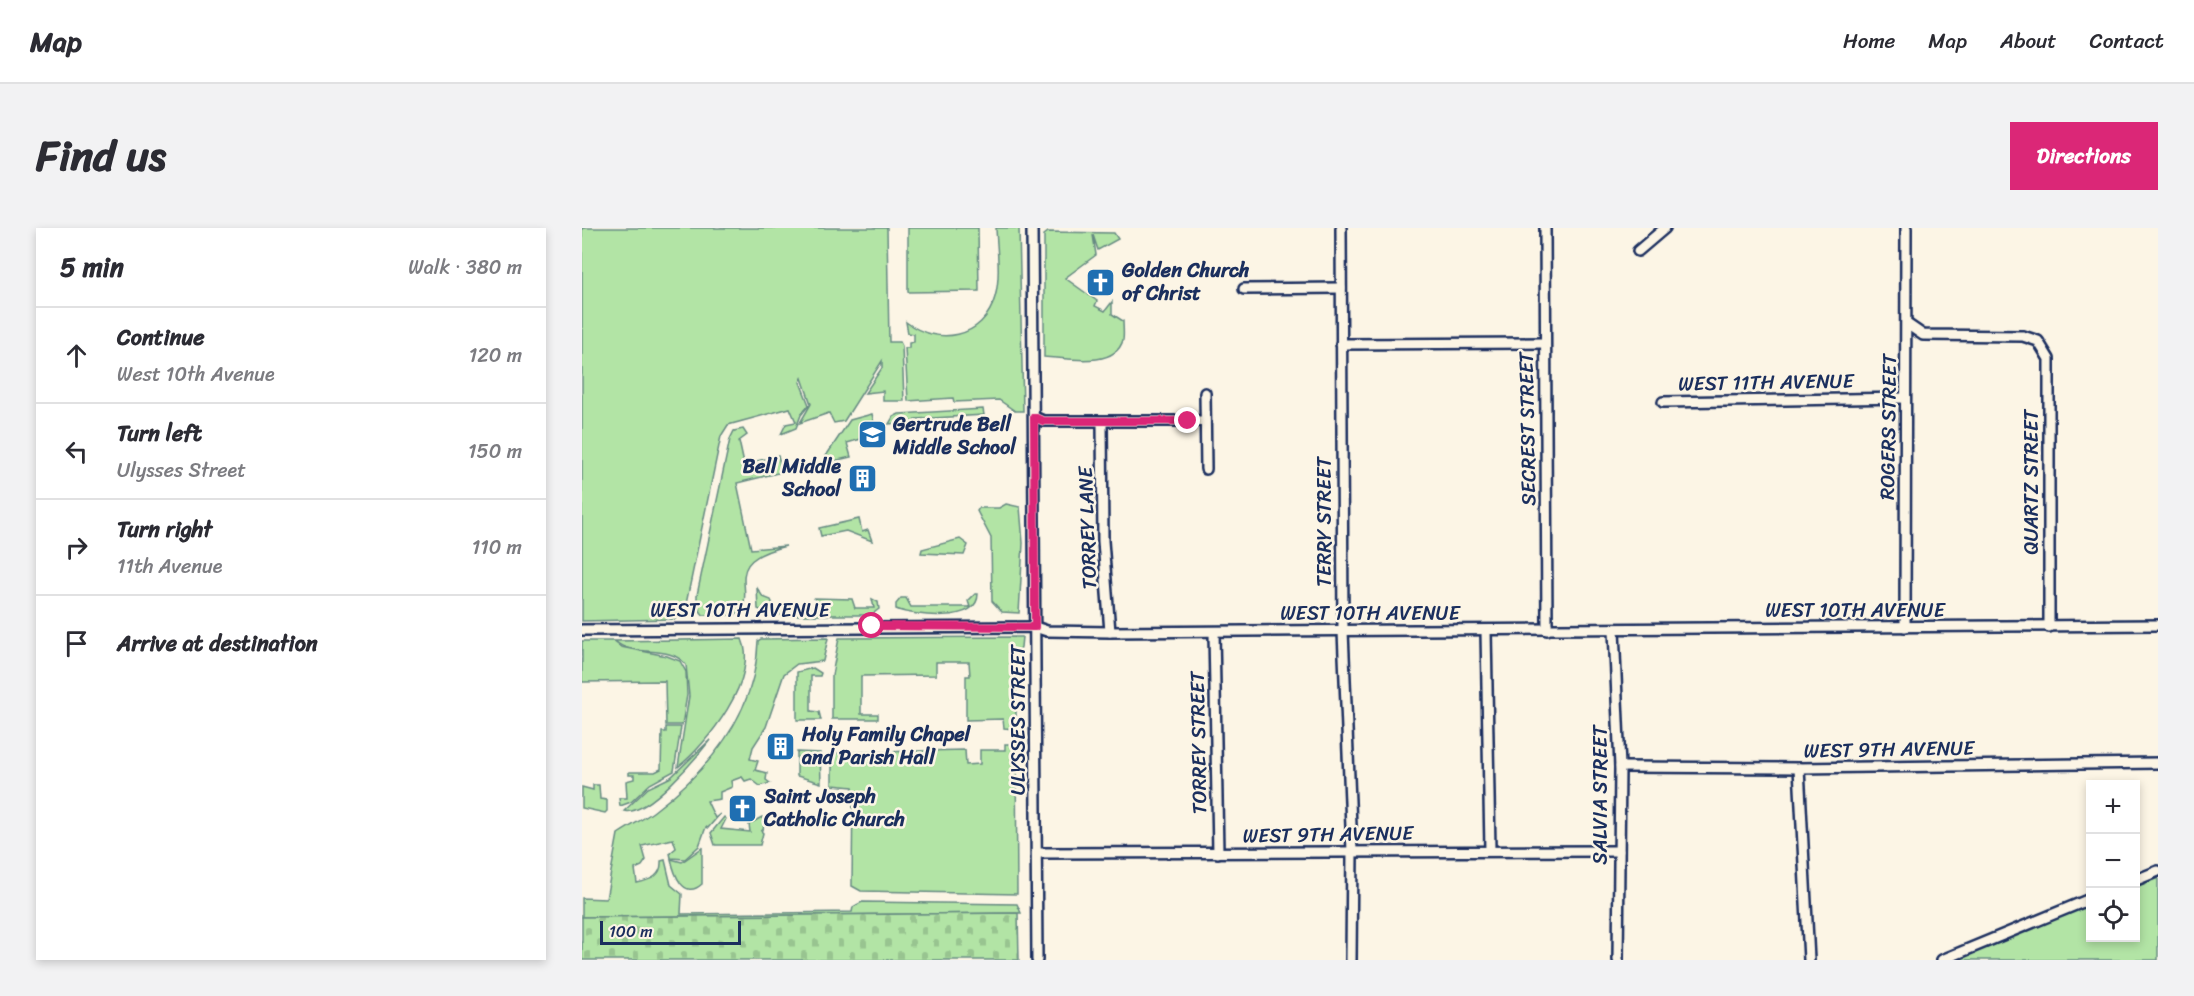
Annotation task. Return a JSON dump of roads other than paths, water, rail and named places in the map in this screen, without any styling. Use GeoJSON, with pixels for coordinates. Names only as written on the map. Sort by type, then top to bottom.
{"type":"FeatureCollection","features":[{"type":"Feature","properties":{"kind":"street","name":"ULYSSES STREET"},"geometry":{"type":"LineString","coordinates":[[1032,228],[1037,960]]}},
{"type":"Feature","properties":{"kind":"street","name":"TERRY STREET"},"geometry":{"type":"LineString","coordinates":[[1341,228],[1343,631],[1352,851],[1351,960]]}},
{"type":"Feature","properties":{"kind":"street","name":"SECREST STREET"},"geometry":{"type":"LineString","coordinates":[[1545,228],[1547,630]]}},
{"type":"Feature","properties":{"kind":"street"},"geometry":{"type":"LineString","coordinates":[[1638,251],[1665,228]]}},
{"type":"Feature","properties":{"kind":"street","name":"ROGERS STREET"},"geometry":{"type":"LineString","coordinates":[[1905,627],[1906,228]]}},
{"type":"Feature","properties":{"kind":"street"},"geometry":{"type":"LineString","coordinates":[[1244,289],[1341,288]]}},
{"type":"Feature","properties":{"kind":"street","name":"QUARTZ STREET"},"geometry":{"type":"LineString","coordinates":[[1907,324],[1923,335],[2023,336],[2038,341],[2049,359],[2049,627]]}},
{"type":"Feature","properties":{"kind":"street"},"geometry":{"type":"LineString","coordinates":[[1341,344],[1544,343]]}},
{"type":"Feature","properties":{"kind":"street"},"geometry":{"type":"LineString","coordinates":[[1205,393],[1206,470]]}},
{"type":"Feature","properties":{"kind":"street","name":"WEST 11TH AVENUE"},"geometry":{"type":"LineString","coordinates":[[1664,402],[1905,399]]}},
{"type":"Feature","properties":{"kind":"street"},"geometry":{"type":"LineString","coordinates":[[1034,417],[1043,421],[1205,421]]}},
{"type":"Feature","properties":{"kind":"street","name":"TORREY LANE"},"geometry":{"type":"LineString","coordinates":[[1102,422],[1103,541],[1110,632]]}},
{"type":"Feature","properties":{"kind":"street","name":"WEST 10TH AVENUE"},"geometry":{"type":"LineString","coordinates":[[582,630],[1035,627],[1047,631],[1214,632],[2158,625]]}},
{"type":"Feature","properties":{"kind":"street","name":"SALVIA STREET"},"geometry":{"type":"LineString","coordinates":[[1614,630],[1620,767],[1618,960]]}},
{"type":"Feature","properties":{"kind":"street"},"geometry":{"type":"LineString","coordinates":[[1486,631],[1490,850]]}},
{"type":"Feature","properties":{"kind":"street","name":"TORREY STREET"},"geometry":{"type":"LineString","coordinates":[[1214,632],[1218,853]]}},
{"type":"Feature","properties":{"kind":"street","name":"WEST 9TH AVENUE"},"geometry":{"type":"LineString","coordinates":[[1620,767],[1799,768],[2158,763]]}},
{"type":"Feature","properties":{"kind":"street"},"geometry":{"type":"LineString","coordinates":[[1799,768],[1809,960]]}},
{"type":"Feature","properties":{"kind":"street","name":"WEST 9TH AVENUE"},"geometry":{"type":"LineString","coordinates":[[1036,853],[1619,851]]}},
{"type":"Feature","properties":{"kind":"street"},"geometry":{"type":"LineString","coordinates":[[2140,878],[2158,871]]}},
{"type":"Feature","properties":{"kind":"street"},"geometry":{"type":"LineString","coordinates":[[1942,960],[2086,901]]}},
{"type":"Feature","properties":{"kind":"place","name":"Golden Church of Christ"},"geometry":{"type":"Point","coordinates":[1101,282]}},
{"type":"Feature","properties":{"kind":"place","name":"Gertrude Bell Middle School"},"geometry":{"type":"Point","coordinates":[872,435]}},
{"type":"Feature","properties":{"kind":"place","name":"Bell Middle School"},"geometry":{"type":"Point","coordinates":[862,478]}},
{"type":"Feature","properties":{"kind":"place","name":"Holy Family Chapel and Parish Hall"},"geometry":{"type":"Point","coordinates":[781,746]}},
{"type":"Feature","properties":{"kind":"place","name":"Saint Joseph Catholic Church"},"geometry":{"type":"Point","coordinates":[743,808]}}]}
